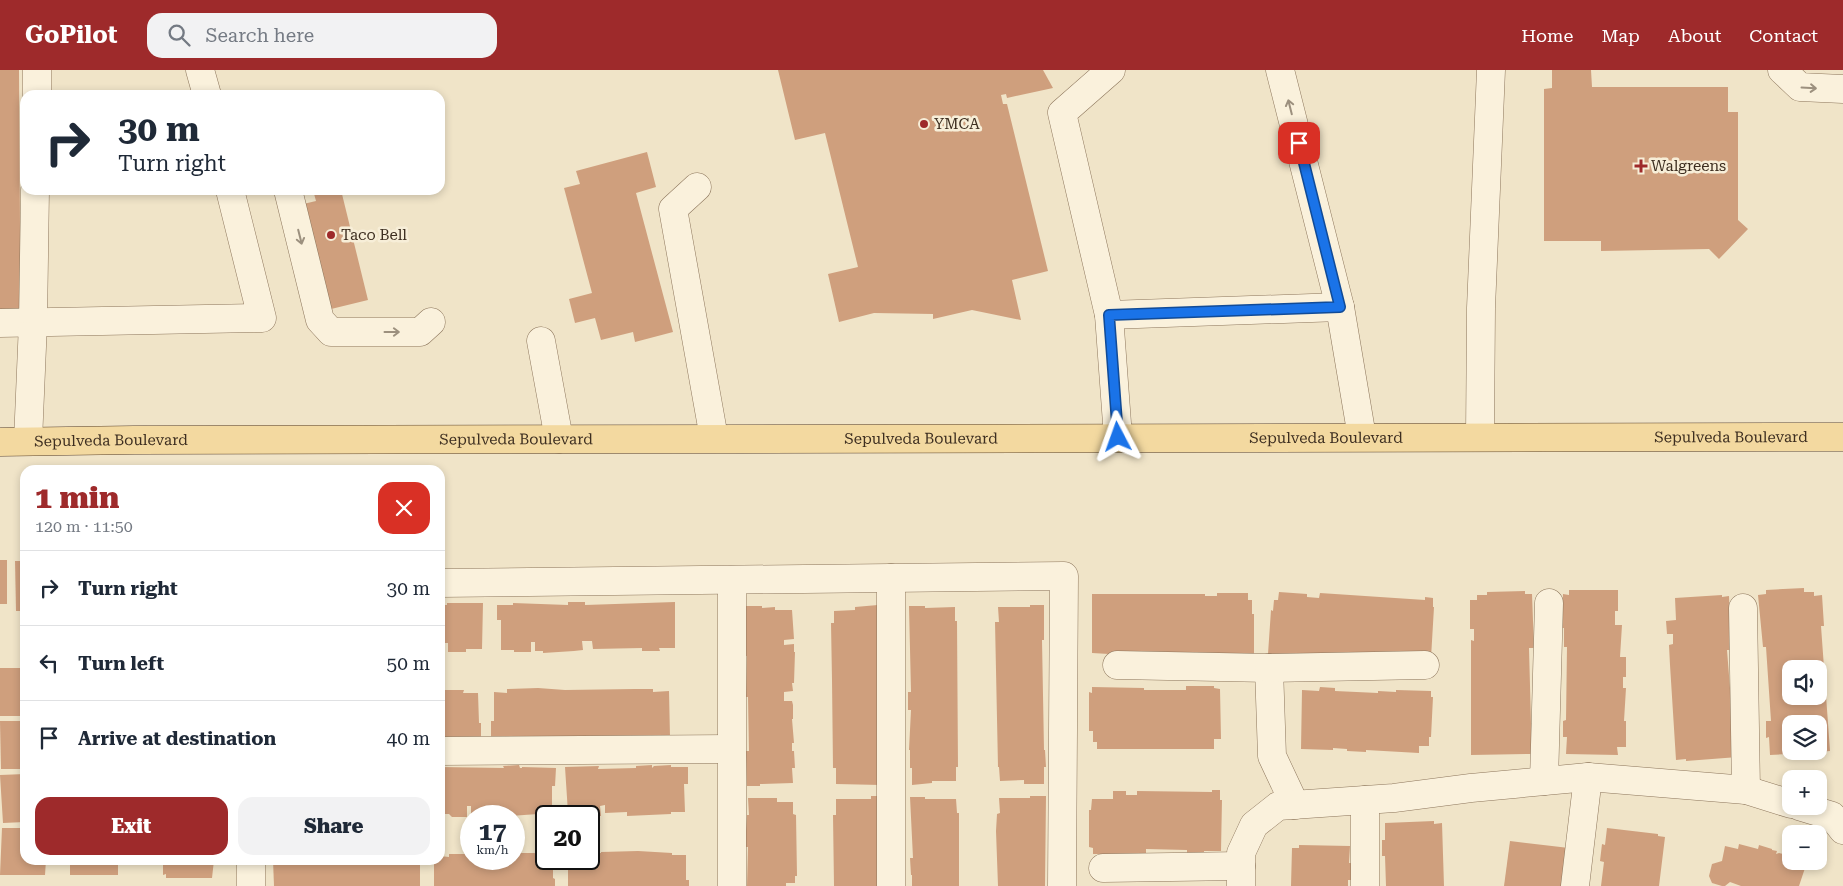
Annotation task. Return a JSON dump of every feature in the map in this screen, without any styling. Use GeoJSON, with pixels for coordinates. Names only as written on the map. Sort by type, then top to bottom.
{"type":"FeatureCollection","features":[{"type":"Feature","properties":{"kind":"main road","name":"Sepulveda Boulevard"},"geometry":{"type":"LineString","coordinates":[[0,442],[714,438],[1843,437]]}},
{"type":"Feature","properties":{"kind":"street"},"geometry":{"type":"LineString","coordinates":[[37,70],[37,90]]}},
{"type":"Feature","properties":{"kind":"street"},"geometry":{"type":"LineString","coordinates":[[200,70],[206,90]]}},
{"type":"Feature","properties":{"kind":"street"},"geometry":{"type":"LineString","coordinates":[[1111,70],[1062,113],[1109,315],[1118,437]]}},
{"type":"Feature","properties":{"kind":"street"},"geometry":{"type":"LineString","coordinates":[[1280,70],[1340,307],[1362,437]]}},
{"type":"Feature","properties":{"kind":"street"},"geometry":{"type":"LineString","coordinates":[[1480,437],[1481,308],[1491,70]]}},
{"type":"Feature","properties":{"kind":"street"},"geometry":{"type":"LineString","coordinates":[[1782,70],[1800,87],[1843,89]]}},
{"type":"Feature","properties":{"kind":"street"},"geometry":{"type":"LineString","coordinates":[[697,187],[673,209],[714,438]]}},
{"type":"Feature","properties":{"kind":"street"},"geometry":{"type":"LineString","coordinates":[[28,441],[34,323],[35,195]]}},
{"type":"Feature","properties":{"kind":"street"},"geometry":{"type":"LineString","coordinates":[[0,323],[262,318],[231,195]]}},
{"type":"Feature","properties":{"kind":"street"},"geometry":{"type":"LineString","coordinates":[[289,195],[320,320],[330,332],[420,332],[431,322]]}},
{"type":"Feature","properties":{"kind":"street"},"geometry":{"type":"LineString","coordinates":[[1109,315],[1340,307]]}},
{"type":"Feature","properties":{"kind":"street"},"geometry":{"type":"LineString","coordinates":[[541,341],[559,439]]}},
{"type":"Feature","properties":{"kind":"street"},"geometry":{"type":"LineString","coordinates":[[445,583],[1064,576],[1062,886]]}},
{"type":"Feature","properties":{"kind":"street"},"geometry":{"type":"LineString","coordinates":[[891,578],[891,886]]}},
{"type":"Feature","properties":{"kind":"street"},"geometry":{"type":"LineString","coordinates":[[732,580],[732,886]]}},
{"type":"Feature","properties":{"kind":"street"},"geometry":{"type":"LineString","coordinates":[[1544,781],[1549,603]]}},
{"type":"Feature","properties":{"kind":"street"},"geometry":{"type":"LineString","coordinates":[[1744,608],[1746,790]]}},
{"type":"Feature","properties":{"kind":"street"},"geometry":{"type":"LineString","coordinates":[[1117,665],[1269,668],[1425,665]]}},
{"type":"Feature","properties":{"kind":"street"},"geometry":{"type":"LineString","coordinates":[[1269,668],[1272,756],[1295,805]]}},
{"type":"Feature","properties":{"kind":"street"},"geometry":{"type":"LineString","coordinates":[[445,751],[731,749]]}},
{"type":"Feature","properties":{"kind":"street"},"geometry":{"type":"LineString","coordinates":[[1575,886],[1588,778]]}},
{"type":"Feature","properties":{"kind":"street"},"geometry":{"type":"LineString","coordinates":[[1103,868],[1241,876],[1241,853],[1254,825],[1278,806],[1365,800],[1588,778],[1746,790],[1782,801]]}},
{"type":"Feature","properties":{"kind":"street"},"geometry":{"type":"LineString","coordinates":[[1365,800],[1365,886]]}},
{"type":"Feature","properties":{"kind":"street"},"geometry":{"type":"LineString","coordinates":[[1827,814],[1832,816],[1843,830]]}},
{"type":"Feature","properties":{"kind":"street"},"geometry":{"type":"LineString","coordinates":[[251,865],[251,886]]}},
{"type":"Feature","properties":{"kind":"building"},"geometry":{"type":"Polygon","coordinates":[[[0,70],[19,70],[20,224],[22,224],[23,310],[0,310],[0,70]]]}},
{"type":"Feature","properties":{"kind":"building"},"geometry":{"type":"Polygon","coordinates":[[[778,70],[1043,70],[1053,88],[1007,98],[1006,94],[1001,95],[1003,104],[1007,104],[1048,271],[1012,280],[1021,320],[972,310],[933,319],[933,314],[874,313],[839,322],[828,274],[858,267],[825,133],[795,140],[778,70]]]}},
{"type":"Feature","properties":{"kind":"building","name":"Walgreens"},"geometry":{"type":"Polygon","coordinates":[[[1552,70],[1591,70],[1592,87],[1728,87],[1728,112],[1738,112],[1738,220],[1748,229],[1719,259],[1709,249],[1601,251],[1601,241],[1544,241],[1544,89],[1552,88],[1552,70]]]}},
{"type":"Feature","properties":{"kind":"building"},"geometry":{"type":"Polygon","coordinates":[[[647,152],[656,187],[636,193],[673,332],[635,342],[633,332],[601,340],[595,318],[575,323],[569,299],[592,293],[564,188],[580,184],[576,171],[647,152]]]}},
{"type":"Feature","properties":{"kind":"building","name":"Taco Bell"},"geometry":{"type":"Polygon","coordinates":[[[314,195],[342,195],[368,300],[327,310],[299,205],[316,201],[314,195]]]}},
{"type":"Feature","properties":{"kind":"building"},"geometry":{"type":"Polygon","coordinates":[[[0,560],[7,560],[7,604],[0,604],[0,560]]]}},
{"type":"Feature","properties":{"kind":"building"},"geometry":{"type":"Polygon","coordinates":[[[15,561],[20,561],[20,611],[16,611],[15,561]]]}},
{"type":"Feature","properties":{"kind":"building"},"geometry":{"type":"Polygon","coordinates":[[[1804,588],[1804,592],[1814,592],[1814,596],[1822,595],[1824,626],[1821,626],[1823,660],[1782,660],[1782,705],[1827,705],[1830,751],[1827,751],[1827,715],[1782,715],[1782,754],[1770,755],[1769,737],[1766,738],[1766,721],[1771,721],[1766,647],[1763,647],[1758,595],[1766,594],[1766,590],[1804,588]]]}},
{"type":"Feature","properties":{"kind":"building"},"geometry":{"type":"Polygon","coordinates":[[[1569,590],[1618,590],[1618,611],[1615,611],[1615,625],[1622,625],[1620,657],[1626,657],[1626,677],[1623,677],[1623,688],[1626,688],[1624,721],[1626,721],[1626,747],[1617,747],[1618,755],[1566,754],[1567,737],[1563,737],[1563,721],[1566,720],[1567,647],[1564,647],[1564,628],[1562,628],[1563,594],[1569,595],[1569,590]]]}},
{"type":"Feature","properties":{"kind":"building"},"geometry":{"type":"Polygon","coordinates":[[[1525,591],[1525,594],[1532,594],[1534,648],[1529,648],[1531,723],[1534,723],[1534,737],[1531,737],[1531,754],[1471,755],[1471,640],[1474,641],[1474,629],[1470,629],[1470,600],[1477,600],[1477,595],[1487,595],[1487,592],[1525,591]]]}},
{"type":"Feature","properties":{"kind":"building"},"geometry":{"type":"Polygon","coordinates":[[[1279,592],[1307,594],[1307,597],[1319,598],[1320,593],[1425,600],[1425,597],[1433,598],[1431,658],[1324,653],[1324,656],[1268,654],[1271,610],[1273,611],[1274,600],[1278,600],[1279,592]]]}},
{"type":"Feature","properties":{"kind":"building"},"geometry":{"type":"Polygon","coordinates":[[[1217,593],[1248,593],[1248,600],[1252,600],[1252,614],[1254,614],[1254,656],[1198,656],[1198,652],[1129,652],[1109,657],[1109,654],[1092,653],[1092,594],[1205,594],[1205,596],[1217,596],[1217,593]]]}},
{"type":"Feature","properties":{"kind":"building"},"geometry":{"type":"Polygon","coordinates":[[[1722,595],[1722,597],[1729,596],[1731,650],[1727,650],[1733,726],[1738,757],[1676,760],[1669,645],[1673,644],[1673,634],[1667,634],[1666,621],[1676,620],[1675,598],[1722,595]]]}},
{"type":"Feature","properties":{"kind":"building"},"geometry":{"type":"Polygon","coordinates":[[[568,602],[585,602],[585,605],[675,602],[675,648],[659,648],[660,651],[642,651],[642,648],[593,649],[592,641],[582,641],[583,650],[543,653],[543,651],[535,651],[535,642],[531,642],[531,652],[501,650],[501,620],[497,620],[497,605],[513,605],[513,603],[568,605],[568,602]]]}},
{"type":"Feature","properties":{"kind":"building"},"geometry":{"type":"Polygon","coordinates":[[[447,603],[483,603],[482,649],[466,649],[466,652],[448,652],[448,643],[445,643],[445,605],[447,603]]]}},
{"type":"Feature","properties":{"kind":"building"},"geometry":{"type":"Polygon","coordinates":[[[878,605],[881,785],[836,784],[836,768],[833,768],[831,623],[834,623],[834,611],[855,610],[855,607],[878,605]]]}},
{"type":"Feature","properties":{"kind":"building"},"geometry":{"type":"Polygon","coordinates":[[[1030,605],[1044,605],[1044,640],[1042,640],[1046,767],[1044,767],[1044,784],[1024,784],[1024,780],[1000,781],[998,767],[995,622],[999,622],[998,607],[1030,607],[1030,605]]]}},
{"type":"Feature","properties":{"kind":"building"},"geometry":{"type":"Polygon","coordinates":[[[746,606],[775,607],[775,610],[792,610],[794,639],[784,640],[784,645],[794,644],[794,683],[792,683],[793,691],[784,692],[784,701],[792,701],[793,705],[794,743],[792,743],[792,751],[794,751],[795,768],[792,768],[793,783],[747,786],[746,751],[749,751],[748,697],[746,697],[747,656],[745,656],[746,606]]]}},
{"type":"Feature","properties":{"kind":"building"},"geometry":{"type":"Polygon","coordinates":[[[909,606],[925,606],[925,608],[955,607],[955,621],[957,621],[958,767],[956,767],[956,781],[932,781],[932,783],[912,785],[909,750],[911,710],[908,710],[908,692],[911,692],[909,606]]]}},
{"type":"Feature","properties":{"kind":"building"},"geometry":{"type":"Polygon","coordinates":[[[0,668],[20,668],[20,716],[0,716],[0,668]]]}},
{"type":"Feature","properties":{"kind":"building"},"geometry":{"type":"Polygon","coordinates":[[[1186,686],[1214,686],[1214,688],[1220,689],[1221,739],[1214,739],[1214,749],[1097,749],[1097,742],[1093,742],[1093,731],[1089,731],[1089,692],[1092,693],[1092,687],[1186,690],[1186,686]]]}},
{"type":"Feature","properties":{"kind":"building"},"geometry":{"type":"Polygon","coordinates":[[[1320,687],[1335,688],[1335,691],[1378,693],[1378,691],[1396,692],[1396,690],[1431,691],[1431,697],[1433,697],[1429,746],[1419,746],[1419,753],[1366,750],[1366,752],[1347,751],[1347,749],[1333,748],[1333,750],[1301,749],[1302,690],[1319,691],[1320,687]]]}},
{"type":"Feature","properties":{"kind":"building"},"geometry":{"type":"Polygon","coordinates":[[[538,688],[565,690],[653,689],[653,692],[669,691],[670,737],[491,737],[491,721],[494,721],[494,692],[507,693],[507,689],[538,688]]]}},
{"type":"Feature","properties":{"kind":"building"},"geometry":{"type":"Polygon","coordinates":[[[445,690],[464,690],[463,693],[478,693],[481,739],[445,739],[445,690]]]}},
{"type":"Feature","properties":{"kind":"building"},"geometry":{"type":"Polygon","coordinates":[[[0,721],[20,721],[20,769],[1,769],[0,721]]]}},
{"type":"Feature","properties":{"kind":"building"},"geometry":{"type":"Polygon","coordinates":[[[519,765],[520,768],[556,768],[555,786],[552,786],[552,805],[535,805],[535,814],[525,815],[525,805],[460,805],[460,817],[452,817],[449,814],[445,814],[445,767],[504,768],[503,766],[519,765]]]}},
{"type":"Feature","properties":{"kind":"building"},"geometry":{"type":"Polygon","coordinates":[[[652,765],[652,768],[654,766],[671,765],[671,767],[688,767],[688,784],[684,784],[685,812],[627,816],[627,812],[605,813],[605,805],[567,805],[565,767],[599,766],[598,769],[636,768],[636,766],[652,765]]]}},
{"type":"Feature","properties":{"kind":"building"},"geometry":{"type":"Polygon","coordinates":[[[20,774],[20,822],[3,823],[0,775],[20,774]]]}},
{"type":"Feature","properties":{"kind":"building"},"geometry":{"type":"Polygon","coordinates":[[[1212,790],[1220,790],[1220,800],[1222,800],[1221,851],[1187,854],[1187,850],[1146,849],[1146,854],[1093,854],[1093,848],[1089,847],[1089,810],[1091,810],[1092,799],[1113,799],[1113,791],[1126,791],[1126,795],[1137,795],[1137,791],[1212,792],[1212,790]]]}},
{"type":"Feature","properties":{"kind":"building"},"geometry":{"type":"Polygon","coordinates":[[[871,796],[881,796],[881,886],[834,886],[833,815],[836,815],[836,799],[871,799],[871,796]]]}},
{"type":"Feature","properties":{"kind":"building"},"geometry":{"type":"Polygon","coordinates":[[[1030,796],[1046,796],[1045,886],[998,886],[996,831],[997,814],[1000,813],[999,798],[1030,798],[1030,796]]]}},
{"type":"Feature","properties":{"kind":"building"},"geometry":{"type":"Polygon","coordinates":[[[910,797],[956,799],[957,813],[959,813],[959,886],[912,886],[910,858],[913,858],[910,797]]]}},
{"type":"Feature","properties":{"kind":"building"},"geometry":{"type":"Polygon","coordinates":[[[748,798],[777,798],[777,802],[793,802],[793,814],[796,815],[797,876],[795,876],[795,883],[786,883],[786,886],[747,886],[748,847],[746,847],[746,831],[747,815],[749,815],[748,798]]]}},
{"type":"Feature","properties":{"kind":"building"},"geometry":{"type":"Polygon","coordinates":[[[1434,821],[1434,824],[1442,823],[1444,886],[1386,886],[1385,856],[1382,856],[1382,840],[1385,840],[1385,823],[1434,821]]]}},
{"type":"Feature","properties":{"kind":"building"},"geometry":{"type":"Polygon","coordinates":[[[2,828],[20,828],[20,865],[46,865],[45,875],[0,875],[2,828]]]}},
{"type":"Feature","properties":{"kind":"building"},"geometry":{"type":"Polygon","coordinates":[[[1607,828],[1658,834],[1658,836],[1665,837],[1659,886],[1601,886],[1604,862],[1600,861],[1602,844],[1605,845],[1607,828]]]}},
{"type":"Feature","properties":{"kind":"building"},"geometry":{"type":"Polygon","coordinates":[[[1510,841],[1569,848],[1562,886],[1504,886],[1510,841]]]}},
{"type":"Feature","properties":{"kind":"building"},"geometry":{"type":"Polygon","coordinates":[[[1739,844],[1758,849],[1759,845],[1777,851],[1776,854],[1782,854],[1782,870],[1804,870],[1799,886],[1741,886],[1730,882],[1722,886],[1712,883],[1709,876],[1712,864],[1722,861],[1725,846],[1738,849],[1739,844]]]}},
{"type":"Feature","properties":{"kind":"building"},"geometry":{"type":"Polygon","coordinates":[[[1299,845],[1350,846],[1349,863],[1352,863],[1352,880],[1348,880],[1348,886],[1291,886],[1292,848],[1299,848],[1299,845]]]}},
{"type":"Feature","properties":{"kind":"building"},"geometry":{"type":"Polygon","coordinates":[[[638,851],[686,855],[686,880],[689,880],[689,886],[568,886],[568,870],[600,870],[601,852],[638,851]]]}},
{"type":"Feature","properties":{"kind":"building"},"geometry":{"type":"Polygon","coordinates":[[[525,853],[535,853],[535,870],[553,870],[555,886],[434,886],[434,865],[445,865],[445,857],[449,857],[449,854],[460,854],[460,870],[525,870],[525,853]]]}},
{"type":"Feature","properties":{"kind":"building"},"geometry":{"type":"Polygon","coordinates":[[[70,865],[118,865],[118,875],[70,875],[70,865]]]}},
{"type":"Feature","properties":{"kind":"building"},"geometry":{"type":"Polygon","coordinates":[[[163,865],[213,865],[212,878],[166,878],[166,874],[163,875],[163,865]]]}},
{"type":"Feature","properties":{"kind":"building"},"geometry":{"type":"Polygon","coordinates":[[[273,865],[420,865],[420,886],[274,886],[273,865]]]}},
{"type":"Feature","properties":{"kind":"place","name":"YMCA"},"geometry":{"type":"Point","coordinates":[924,124]}},
{"type":"Feature","properties":{"kind":"place","name":"Walgreens"},"geometry":{"type":"Point","coordinates":[1641,166]}},
{"type":"Feature","properties":{"kind":"place","name":"Taco Bell"},"geometry":{"type":"Point","coordinates":[331,235]}},
{"type":"Feature","properties":{"kind":"route"},"geometry":{"type":"LineString","coordinates":[[1118,437],[1109,315],[1340,307],[1299,143]]}}]}
